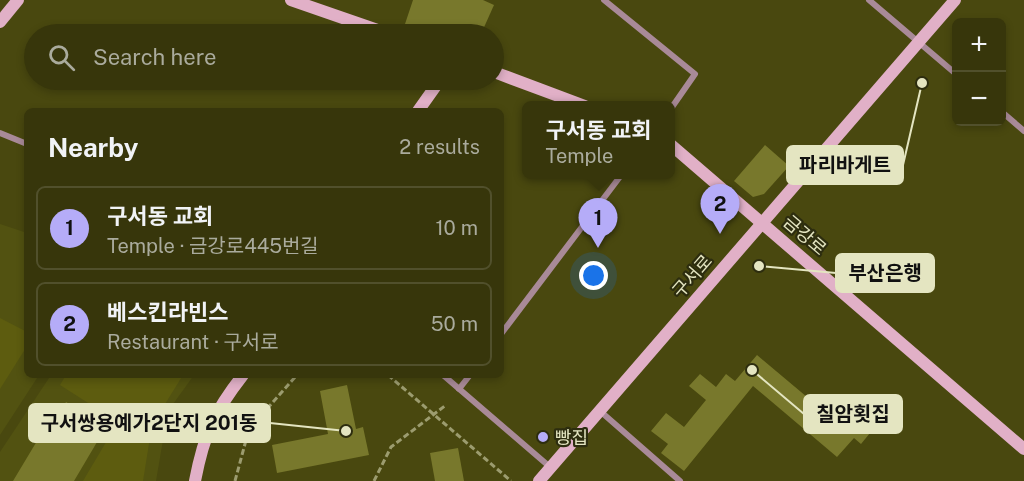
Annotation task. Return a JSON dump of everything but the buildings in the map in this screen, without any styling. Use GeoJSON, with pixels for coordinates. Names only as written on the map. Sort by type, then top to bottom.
{"type":"FeatureCollection","features":[{"type":"Feature","properties":{"kind":"street"},"geometry":{"type":"LineString","coordinates":[[0,22],[18,0]]}},
{"type":"Feature","properties":{"kind":"street"},"geometry":{"type":"LineString","coordinates":[[291,0],[361,24]]}},
{"type":"Feature","properties":{"kind":"street"},"geometry":{"type":"LineString","coordinates":[[604,0],[695,74],[675,103]]}},
{"type":"Feature","properties":{"kind":"street"},"geometry":{"type":"LineString","coordinates":[[869,0],[955,72]]}},
{"type":"Feature","properties":{"kind":"street","name":"구서로"},"geometry":{"type":"LineString","coordinates":[[539,481],[955,0]]}},
{"type":"Feature","properties":{"kind":"street"},"geometry":{"type":"LineString","coordinates":[[504,76],[574,101]]}},
{"type":"Feature","properties":{"kind":"street"},"geometry":{"type":"LineString","coordinates":[[420,108],[433,90]]}},
{"type":"Feature","properties":{"kind":"street"},"geometry":{"type":"LineString","coordinates":[[1006,115],[1024,131]]}},
{"type":"Feature","properties":{"kind":"street"},"geometry":{"type":"LineString","coordinates":[[0,133],[24,143]]}},
{"type":"Feature","properties":{"kind":"street","name":"금강로"},"geometry":{"type":"LineString","coordinates":[[675,148],[1024,449]]}},
{"type":"Feature","properties":{"kind":"street"},"geometry":{"type":"LineString","coordinates":[[504,330],[618,179]]}},
{"type":"Feature","properties":{"kind":"street"},"geometry":{"type":"LineString","coordinates":[[195,481],[200,456],[215,412],[241,378]]}},
{"type":"Feature","properties":{"kind":"street"},"geometry":{"type":"LineString","coordinates":[[446,378],[550,467]]}},
{"type":"Feature","properties":{"kind":"street"},"geometry":{"type":"LineString","coordinates":[[459,389],[468,378]]}},
{"type":"Feature","properties":{"kind":"street"},"geometry":{"type":"LineString","coordinates":[[599,411],[680,481]]}},
{"type":"Feature","properties":{"kind":"path"},"geometry":{"type":"LineString","coordinates":[[235,481],[249,429],[294,378]]}},
{"type":"Feature","properties":{"kind":"path"},"geometry":{"type":"LineString","coordinates":[[391,378],[512,481]]}},
{"type":"Feature","properties":{"kind":"path"},"geometry":{"type":"LineString","coordinates":[[374,481],[391,447],[446,405]]}},
{"type":"Feature","properties":{"kind":"shaded area"},"geometry":{"type":"Polygon","coordinates":[[[0,224],[24,232],[24,378],[37,378],[0,435],[0,224]]]}},
{"type":"Feature","properties":{"kind":"shaded area"},"geometry":{"type":"Polygon","coordinates":[[[0,318],[24,330],[24,351],[0,389],[0,318]]]}},
{"type":"Feature","properties":{"kind":"shaded area"},"geometry":{"type":"Polygon","coordinates":[[[49,378],[192,378],[168,411],[156,481],[0,481],[0,452],[49,378]]]}},
{"type":"Feature","properties":{"kind":"shaded area"},"geometry":{"type":"Polygon","coordinates":[[[64,378],[181,378],[152,425],[143,481],[83,481],[118,422],[60,385],[64,378]]]}},
{"type":"Feature","properties":{"kind":"place","name":"파리바게트"},"geometry":{"type":"Point","coordinates":[922,83]}},
{"type":"Feature","properties":{"kind":"place","name":"베스킨라빈스"},"geometry":{"type":"Point","coordinates":[720,234]}},
{"type":"Feature","properties":{"kind":"place","name":"구서동 교회"},"geometry":{"type":"Point","coordinates":[598,248]}},
{"type":"Feature","properties":{"kind":"place","name":"부산은행"},"geometry":{"type":"Point","coordinates":[759,266]}},
{"type":"Feature","properties":{"kind":"place","name":"칠암횟집"},"geometry":{"type":"Point","coordinates":[752,370]}},
{"type":"Feature","properties":{"kind":"place","name":"구서쌍용예가2단지 201동"},"geometry":{"type":"Point","coordinates":[346,431]}},
{"type":"Feature","properties":{"kind":"place","name":"빵집"},"geometry":{"type":"Point","coordinates":[543,437]}}]}
